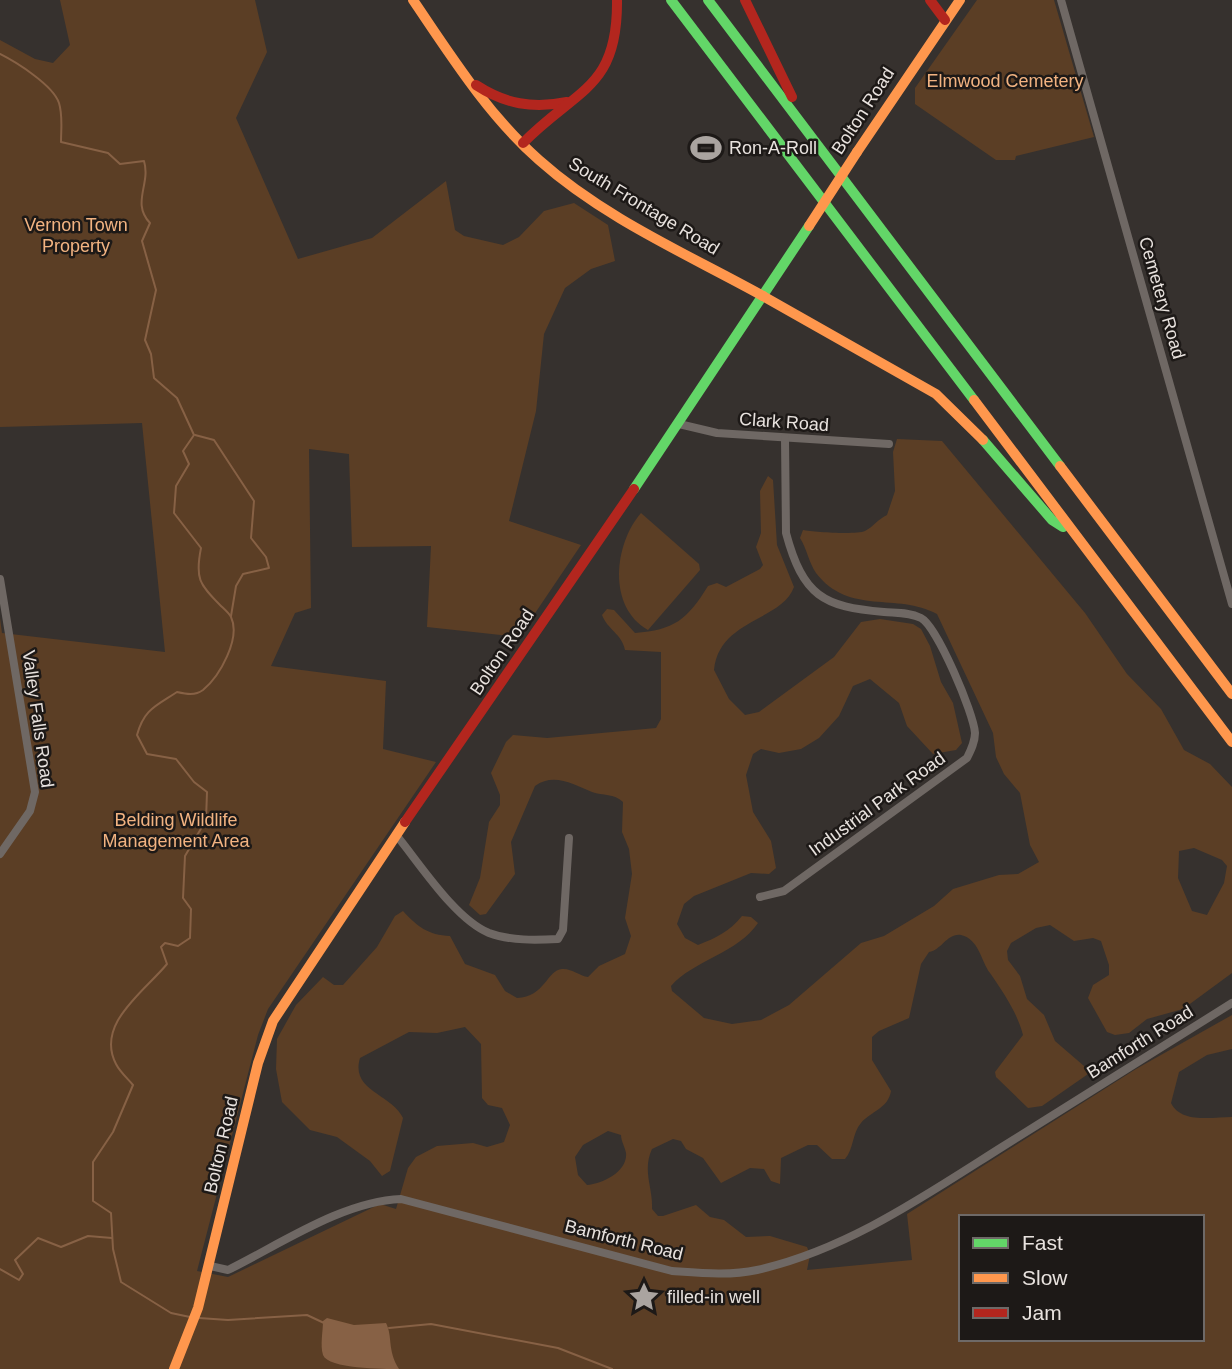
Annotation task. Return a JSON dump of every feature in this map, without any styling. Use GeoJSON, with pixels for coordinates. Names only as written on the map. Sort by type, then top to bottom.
{"type":"FeatureCollection","features":[{"type":"Feature","properties":{"kind":"main road","name":"South Frontage Road"},"geometry":{"type":"LineString","coordinates":[[413,0],[523,144],[558,176],[585,194],[936,394],[988,445],[1052,520],[1074,533]]}},
{"type":"Feature","properties":{"kind":"main road"},"geometry":{"type":"LineString","coordinates":[[523,144],[596,81],[611,59],[617,37],[617,0]]}},
{"type":"Feature","properties":{"kind":"main road"},"geometry":{"type":"LineString","coordinates":[[671,0],[1232,742]]}},
{"type":"Feature","properties":{"kind":"main road"},"geometry":{"type":"LineString","coordinates":[[708,0],[1232,694]]}},
{"type":"Feature","properties":{"kind":"main road"},"geometry":{"type":"LineString","coordinates":[[745,0],[766,51],[806,117],[815,141]]}},
{"type":"Feature","properties":{"kind":"main road"},"geometry":{"type":"LineString","coordinates":[[930,0],[945,20]]}},
{"type":"Feature","properties":{"kind":"main road","name":"Bolton Road"},"geometry":{"type":"LineString","coordinates":[[174,1369],[192,1328],[210,1266],[258,1063],[273,1021],[679,424],[960,0]]}},
{"type":"Feature","properties":{"kind":"main road"},"geometry":{"type":"LineString","coordinates":[[476,85],[500,99],[525,106],[548,107],[571,101]]}},
{"type":"Feature","properties":{"kind":"street","name":"Cemetery Road"},"geometry":{"type":"LineString","coordinates":[[1061,0],[1232,604]]}},
{"type":"Feature","properties":{"kind":"street","name":"Clark Road"},"geometry":{"type":"LineString","coordinates":[[679,424],[717,433],[889,444]]}},
{"type":"Feature","properties":{"kind":"street","name":"Industrial Park Road"},"geometry":{"type":"LineString","coordinates":[[760,897],[784,891],[967,758],[975,733],[937,637],[923,618],[911,614],[845,608],[820,598],[811,587],[790,548],[786,533],[785,438]]}},
{"type":"Feature","properties":{"kind":"street","name":"Valley Falls Road"},"geometry":{"type":"LineString","coordinates":[[0,579],[35,792],[30,811],[0,853]]}},
{"type":"Feature","properties":{"kind":"street"},"geometry":{"type":"LineString","coordinates":[[397,836],[457,908],[477,927],[506,937],[548,939],[558,939],[563,930],[569,838]]}},
{"type":"Feature","properties":{"kind":"street","name":"Bamforth Road"},"geometry":{"type":"LineString","coordinates":[[210,1266],[228,1270],[340,1214],[379,1200],[401,1199],[672,1271],[710,1274],[755,1271],[834,1245],[870,1227],[1232,1003]]}},
{"type":"Feature","properties":{"kind":"green space"},"geometry":{"type":"Polygon","coordinates":[[[60,0],[255,0],[267,52],[236,118],[298,259],[372,238],[446,181],[455,230],[464,236],[503,245],[519,237],[544,211],[574,203],[608,225],[615,261],[591,269],[565,288],[544,334],[536,411],[509,521],[581,545],[519,637],[427,627],[431,546],[352,547],[349,454],[309,449],[311,608],[295,613],[271,666],[386,681],[383,749],[436,762],[268,1009],[258,1035],[197,1271],[228,1277],[380,1204],[396,1209],[408,1168],[416,1157],[437,1146],[473,1143],[487,1147],[504,1142],[510,1125],[502,1108],[488,1105],[482,1098],[481,1044],[465,1027],[437,1033],[409,1032],[360,1058],[361,1078],[366,1085],[398,1110],[403,1118],[390,1171],[382,1176],[370,1161],[337,1137],[310,1130],[282,1102],[276,1069],[277,1039],[296,1005],[323,977],[334,985],[343,985],[377,947],[395,916],[403,911],[424,929],[450,936],[465,964],[495,975],[505,991],[517,998],[526,997],[540,989],[557,970],[569,970],[588,977],[599,966],[625,954],[631,936],[625,918],[632,874],[629,849],[622,832],[623,802],[571,783],[549,780],[535,786],[511,842],[515,874],[486,914],[480,915],[469,905],[480,878],[489,822],[500,805],[500,795],[491,773],[506,742],[513,735],[547,738],[656,728],[661,719],[661,652],[625,650],[621,640],[602,615],[607,609],[614,610],[635,633],[660,629],[686,615],[708,586],[717,583],[726,587],[760,569],[763,565],[756,547],[761,533],[760,491],[768,476],[773,480],[777,545],[794,587],[777,607],[738,630],[718,653],[714,670],[729,699],[745,715],[759,712],[834,657],[861,622],[880,619],[913,624],[921,629],[930,646],[941,682],[953,703],[962,743],[956,750],[933,754],[907,726],[899,703],[870,679],[853,686],[839,716],[819,738],[801,749],[779,753],[761,749],[753,754],[746,775],[753,812],[771,841],[776,868],[769,874],[751,873],[694,896],[684,904],[677,924],[685,938],[698,945],[722,934],[742,916],[751,917],[758,923],[739,942],[691,969],[671,986],[672,991],[704,1018],[732,1024],[761,1020],[789,1005],[861,943],[884,936],[934,906],[953,889],[999,875],[1018,874],[1039,862],[1030,845],[1020,793],[1004,774],[996,757],[993,733],[937,614],[906,604],[858,599],[843,594],[829,586],[816,573],[800,538],[803,530],[844,533],[868,529],[887,515],[895,491],[893,452],[897,439],[942,441],[1085,613],[1127,674],[1161,709],[1184,750],[1210,764],[1232,787],[1232,973],[1183,1009],[1147,1019],[1129,1033],[1115,1035],[1107,1032],[1088,998],[1093,985],[1109,975],[1109,965],[1101,941],[1093,938],[1074,941],[1050,925],[1036,928],[1011,943],[1007,951],[1008,960],[1020,976],[1027,999],[1044,1015],[1055,1041],[1091,1072],[1042,1106],[1028,1108],[996,1077],[995,1072],[1023,1035],[1017,1018],[976,946],[967,937],[956,935],[929,952],[921,964],[909,1018],[879,1031],[872,1037],[872,1060],[891,1091],[886,1102],[858,1127],[845,1159],[832,1159],[817,1145],[808,1145],[781,1158],[780,1184],[771,1181],[764,1169],[750,1168],[721,1183],[703,1158],[686,1149],[681,1141],[673,1139],[652,1149],[649,1157],[652,1209],[658,1216],[663,1216],[696,1205],[710,1217],[724,1220],[746,1237],[770,1236],[807,1247],[810,1255],[807,1270],[912,1260],[907,1214],[1136,1069],[1232,1015],[1232,1049],[1207,1055],[1179,1072],[1171,1103],[1176,1110],[1190,1117],[1232,1117],[1232,1369],[0,1369],[0,618],[2,633],[165,652],[142,423],[0,427],[0,40],[35,59],[53,63],[70,45],[60,0]],[[1194,848],[1179,851],[1178,878],[1192,911],[1207,915],[1224,883],[1227,866],[1222,860],[1194,848]],[[608,1131],[583,1145],[575,1157],[578,1175],[587,1185],[613,1175],[626,1160],[621,1135],[608,1131]]]}},
{"type":"Feature","properties":{"kind":"green space","name":"Elmwood Cemetery"},"geometry":{"type":"Polygon","coordinates":[[[977,0],[1054,0],[1094,137],[1016,156],[1015,160],[996,160],[915,104],[915,88],[977,0]]]}},
{"type":"Feature","properties":{"kind":"green space"},"geometry":{"type":"Polygon","coordinates":[[[641,513],[699,564],[700,570],[648,630],[635,620],[626,606],[619,574],[625,541],[641,513]]]}},
{"type":"Feature","properties":{"kind":"shaded area"},"geometry":{"type":"Polygon","coordinates":[[[327,1318],[354,1325],[386,1323],[393,1356],[399,1369],[345,1366],[327,1360],[323,1355],[322,1342],[323,1321],[327,1318]]]}},
{"type":"Feature","properties":{"kind":"waterway"},"geometry":{"type":"LineString","coordinates":[[0,54],[33,75],[55,96],[61,113],[61,142],[108,153],[120,164],[144,161],[142,208],[150,223],[142,241],[156,290],[145,340],[151,354],[154,378],[177,398],[194,435],[183,451],[189,464],[176,486],[174,513],[201,548],[198,567],[203,586],[230,615],[233,626],[227,656],[209,684],[197,693],[177,692],[157,705],[143,719],[137,735],[147,754],[176,759],[194,782],[207,792],[206,820],[185,856],[183,898],[191,909],[190,938],[178,946],[165,943],[161,947],[167,964],[125,1009],[117,1022],[111,1049],[116,1064],[133,1085],[113,1132],[93,1162],[93,1201],[111,1213],[113,1249],[121,1282],[171,1313],[190,1317]]}},
{"type":"Feature","properties":{"kind":"waterway"},"geometry":{"type":"LineString","coordinates":[[195,435],[214,440],[254,501],[251,538],[266,557],[269,568],[243,574],[236,586],[231,616]]}},
{"type":"Feature","properties":{"kind":"waterway"},"geometry":{"type":"LineString","coordinates":[[0,1269],[19,1280],[23,1274],[15,1260],[38,1238],[61,1247],[88,1236],[112,1238]]}},
{"type":"Feature","properties":{"kind":"waterway"},"geometry":{"type":"LineString","coordinates":[[199,1318],[228,1320],[307,1315],[324,1323]]}},
{"type":"Feature","properties":{"kind":"waterway"},"geometry":{"type":"LineString","coordinates":[[389,1328],[431,1324],[558,1348],[612,1369]]}},
{"type":"Feature","properties":{"kind":"traffic: fast"},"geometry":{"type":"LineString","coordinates":[[671,0],[974,400]]}},
{"type":"Feature","properties":{"kind":"traffic: fast"},"geometry":{"type":"LineString","coordinates":[[708,0],[1060,466]]}},
{"type":"Feature","properties":{"kind":"traffic: fast"},"geometry":{"type":"LineString","coordinates":[[634,489],[809,226]]}},
{"type":"Feature","properties":{"kind":"traffic: fast"},"geometry":{"type":"LineString","coordinates":[[983,440],[1052,520],[1063,527]]}},
{"type":"Feature","properties":{"kind":"traffic: slow"},"geometry":{"type":"LineString","coordinates":[[413,0],[487,104],[539,160],[564,181],[618,217],[763,296]]}},
{"type":"Feature","properties":{"kind":"traffic: slow"},"geometry":{"type":"LineString","coordinates":[[857,152],[960,0]]}},
{"type":"Feature","properties":{"kind":"traffic: slow"},"geometry":{"type":"LineString","coordinates":[[809,226],[857,152]]}},
{"type":"Feature","properties":{"kind":"traffic: slow"},"geometry":{"type":"LineString","coordinates":[[763,296],[936,394],[983,440]]}},
{"type":"Feature","properties":{"kind":"traffic: slow"},"geometry":{"type":"LineString","coordinates":[[974,400],[1232,742]]}},
{"type":"Feature","properties":{"kind":"traffic: slow"},"geometry":{"type":"LineString","coordinates":[[1060,466],[1232,694]]}},
{"type":"Feature","properties":{"kind":"traffic: slow"},"geometry":{"type":"LineString","coordinates":[[174,1369],[198,1308],[258,1063],[273,1021],[405,822]]}},
{"type":"Feature","properties":{"kind":"traffic: jam"},"geometry":{"type":"LineString","coordinates":[[523,143],[577,97],[602,70],[610,52],[615,29],[617,0]]}},
{"type":"Feature","properties":{"kind":"traffic: jam"},"geometry":{"type":"LineString","coordinates":[[745,0],[792,97]]}},
{"type":"Feature","properties":{"kind":"traffic: jam"},"geometry":{"type":"LineString","coordinates":[[930,0],[945,20]]}},
{"type":"Feature","properties":{"kind":"traffic: jam"},"geometry":{"type":"LineString","coordinates":[[476,85],[509,101],[531,105],[567,102]]}},
{"type":"Feature","properties":{"kind":"traffic: jam"},"geometry":{"type":"LineString","coordinates":[[405,822],[634,489]]}},
{"type":"Feature","properties":{"kind":"place","name":"Ron-A-Roll"},"geometry":{"type":"Point","coordinates":[706,148]}},
{"type":"Feature","properties":{"kind":"place","name":"filled-in well"},"geometry":{"type":"Point","coordinates":[644,1297]}},
{"type":"Feature","properties":{"kind":"park label","name":"Vernon Town Property"},"geometry":{"type":"Point","coordinates":[76,235]}},
{"type":"Feature","properties":{"kind":"park label","name":"Belding Wildlife Management Area"},"geometry":{"type":"Point","coordinates":[176,830]}}]}
